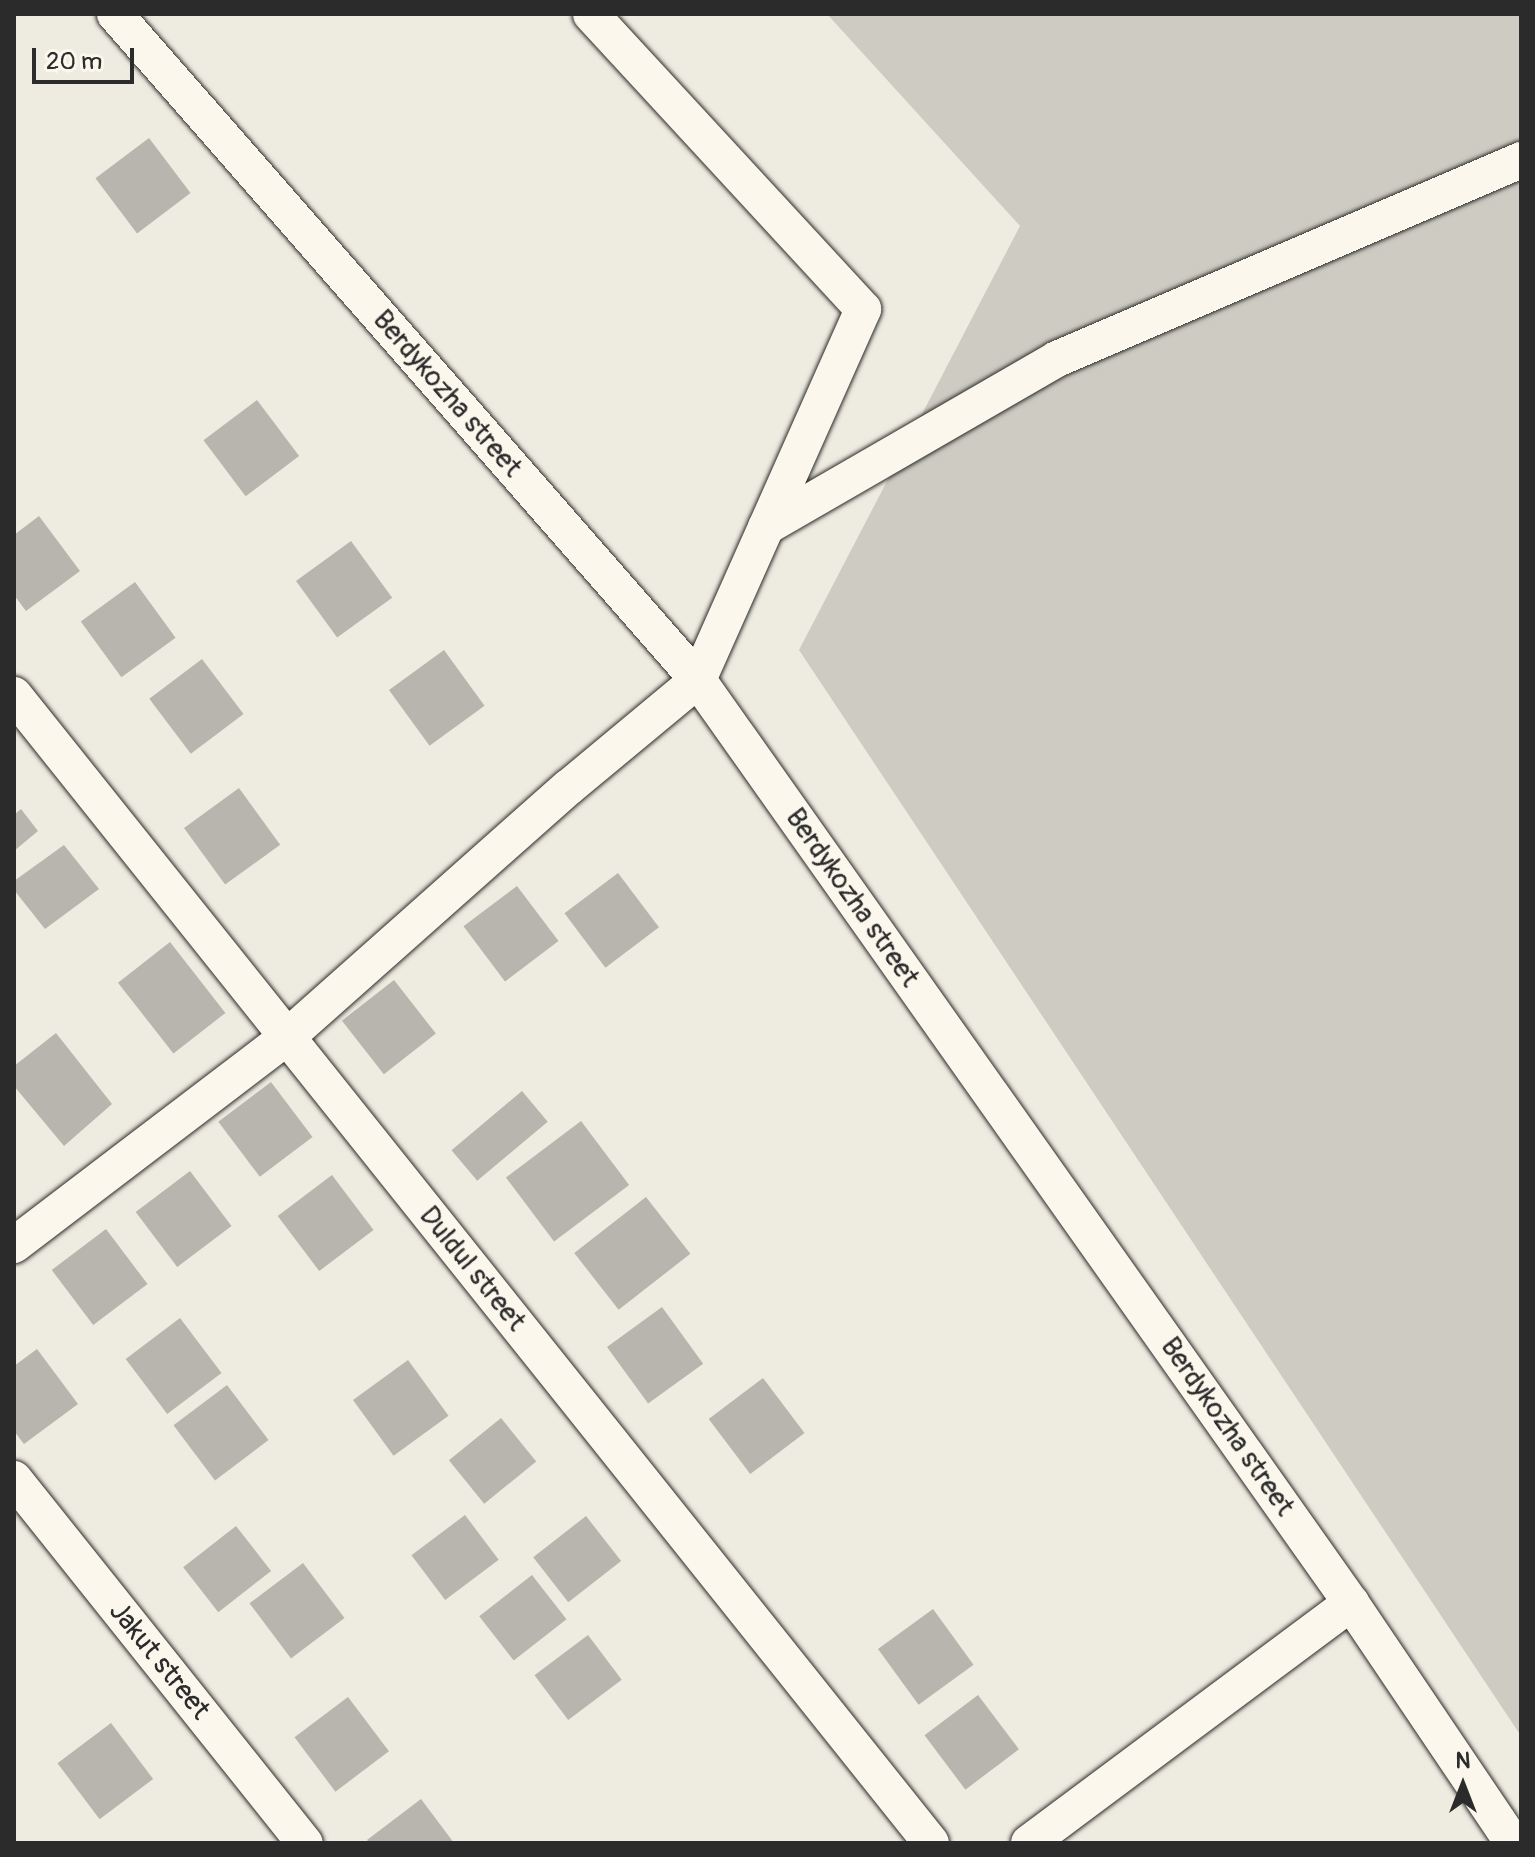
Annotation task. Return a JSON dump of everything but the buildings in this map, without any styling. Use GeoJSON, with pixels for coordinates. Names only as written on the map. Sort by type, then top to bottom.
{"type":"FeatureCollection","features":[{"type":"Feature","properties":{"kind":"street","name":"Berdykozha street"},"geometry":{"type":"LineString","coordinates":[[115,14],[698,680],[1351,1603],[1513,1843]]}},
{"type":"Feature","properties":{"kind":"street"},"geometry":{"type":"LineString","coordinates":[[14,1245],[287,1037],[569,787],[698,680],[863,309],[591,14]]}},
{"type":"Feature","properties":{"kind":"street"},"geometry":{"type":"LineString","coordinates":[[766,527],[1057,359],[1521,160]]}},
{"type":"Feature","properties":{"kind":"street","name":"Duldul street"},"geometry":{"type":"LineString","coordinates":[[14,695],[931,1843]]}},
{"type":"Feature","properties":{"kind":"street","name":"Jakut street"},"geometry":{"type":"LineString","coordinates":[[14,1479],[305,1843]]}},
{"type":"Feature","properties":{"kind":"street"},"geometry":{"type":"LineString","coordinates":[[1029,1843],[1351,1603]]}},
{"type":"Feature","properties":{"kind":"shaded area"},"geometry":{"type":"Polygon","coordinates":[[[827,14],[1521,14],[1521,1736],[799,650],[1020,226],[827,14]]]}}]}
